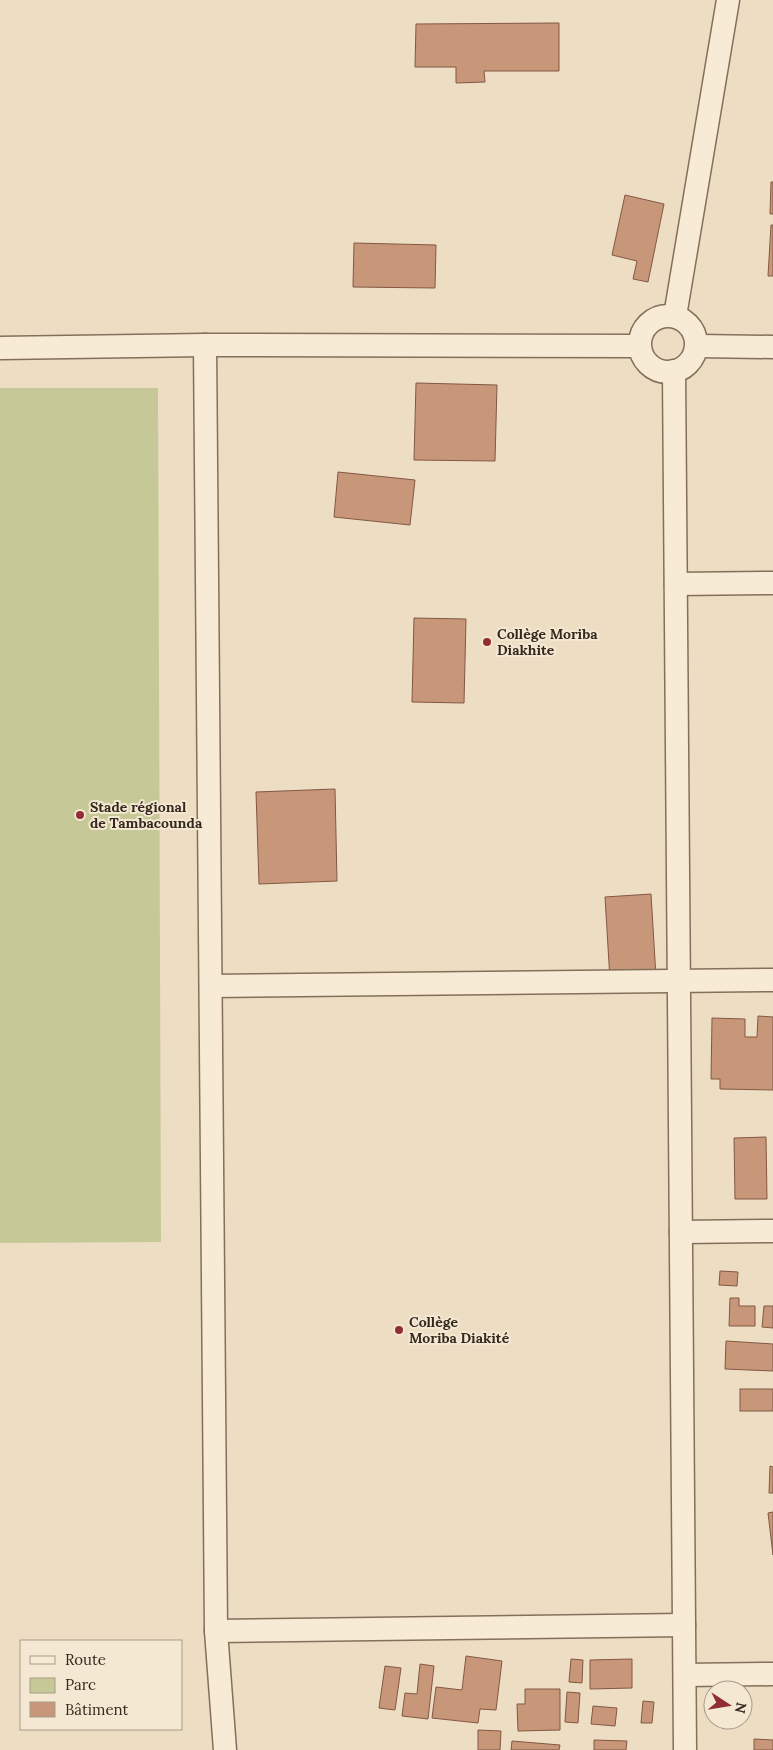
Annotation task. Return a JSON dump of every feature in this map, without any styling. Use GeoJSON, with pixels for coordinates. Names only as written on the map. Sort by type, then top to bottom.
{"type":"FeatureCollection","features":[{"type":"Feature","properties":{"kind":"street"},"geometry":{"type":"LineString","coordinates":[[675,316],[728,0]]}},
{"type":"Feature","properties":{"kind":"street"},"geometry":{"type":"LineString","coordinates":[[675,316],[686,322],[694,333],[696,346],[693,357],[686,366],[674,372],[664,373],[652,368],[643,358],[639,346],[644,329],[657,318],[675,316]]}},
{"type":"Feature","properties":{"kind":"street"},"geometry":{"type":"LineString","coordinates":[[0,348],[205,345],[639,346]]}},
{"type":"Feature","properties":{"kind":"street"},"geometry":{"type":"LineString","coordinates":[[205,345],[216,1631],[226,1750]]}},
{"type":"Feature","properties":{"kind":"street"},"geometry":{"type":"LineString","coordinates":[[696,346],[773,348]]}},
{"type":"Feature","properties":{"kind":"street"},"geometry":{"type":"LineString","coordinates":[[674,372],[685,1750]]}},
{"type":"Feature","properties":{"kind":"street"},"geometry":{"type":"LineString","coordinates":[[676,584],[773,583]]}},
{"type":"Feature","properties":{"kind":"street"},"geometry":{"type":"LineString","coordinates":[[210,986],[773,980]]}},
{"type":"Feature","properties":{"kind":"street"},"geometry":{"type":"LineString","coordinates":[[681,1232],[773,1231]]}},
{"type":"Feature","properties":{"kind":"street"},"geometry":{"type":"LineString","coordinates":[[216,1631],[684,1626]]}},
{"type":"Feature","properties":{"kind":"street"},"geometry":{"type":"LineString","coordinates":[[685,1675],[773,1674]]}},
{"type":"Feature","properties":{"kind":"green space","name":"Stade régional de Tambacounda"},"geometry":{"type":"Polygon","coordinates":[[[0,388],[158,388],[161,1242],[0,1243],[0,388]]]}},
{"type":"Feature","properties":{"kind":"building"},"geometry":{"type":"Polygon","coordinates":[[[559,23],[559,71],[484,71],[485,82],[456,83],[456,67],[415,67],[416,24],[559,23]]]}},
{"type":"Feature","properties":{"kind":"building"},"geometry":{"type":"Polygon","coordinates":[[[771,182],[773,182],[773,214],[770,214],[771,182]]]}},
{"type":"Feature","properties":{"kind":"building"},"geometry":{"type":"Polygon","coordinates":[[[625,195],[664,204],[648,282],[633,279],[637,261],[612,255],[625,195]]]}},
{"type":"Feature","properties":{"kind":"building"},"geometry":{"type":"Polygon","coordinates":[[[771,225],[773,225],[773,276],[768,276],[771,225]]]}},
{"type":"Feature","properties":{"kind":"building"},"geometry":{"type":"Polygon","coordinates":[[[354,243],[436,245],[435,288],[353,287],[354,243]]]}},
{"type":"Feature","properties":{"kind":"building"},"geometry":{"type":"Polygon","coordinates":[[[416,383],[497,385],[495,461],[414,460],[416,383]]]}},
{"type":"Feature","properties":{"kind":"building"},"geometry":{"type":"Polygon","coordinates":[[[338,472],[415,480],[410,525],[334,517],[338,472]]]}},
{"type":"Feature","properties":{"kind":"building"},"geometry":{"type":"Polygon","coordinates":[[[414,618],[466,619],[464,703],[412,702],[414,618]]]}},
{"type":"Feature","properties":{"kind":"building"},"geometry":{"type":"Polygon","coordinates":[[[335,789],[337,881],[259,884],[256,792],[335,789]]]}},
{"type":"Feature","properties":{"kind":"building"},"geometry":{"type":"Polygon","coordinates":[[[651,894],[656,977],[610,980],[605,897],[651,894]]]}},
{"type":"Feature","properties":{"kind":"building"},"geometry":{"type":"Polygon","coordinates":[[[758,1016],[773,1017],[773,1090],[720,1089],[720,1079],[711,1079],[712,1018],[745,1019],[745,1037],[757,1037],[758,1016]]]}},
{"type":"Feature","properties":{"kind":"building"},"geometry":{"type":"Polygon","coordinates":[[[766,1137],[767,1199],[735,1199],[734,1138],[766,1137]]]}},
{"type":"Feature","properties":{"kind":"building"},"geometry":{"type":"Polygon","coordinates":[[[720,1271],[738,1272],[737,1286],[719,1285],[720,1271]]]}},
{"type":"Feature","properties":{"kind":"building"},"geometry":{"type":"Polygon","coordinates":[[[730,1298],[739,1298],[739,1306],[755,1306],[755,1326],[729,1326],[730,1298]]]}},
{"type":"Feature","properties":{"kind":"building"},"geometry":{"type":"Polygon","coordinates":[[[764,1306],[773,1306],[773,1328],[762,1327],[764,1306]]]}},
{"type":"Feature","properties":{"kind":"building"},"geometry":{"type":"Polygon","coordinates":[[[726,1341],[773,1344],[773,1371],[725,1369],[726,1341]]]}},
{"type":"Feature","properties":{"kind":"building"},"geometry":{"type":"Polygon","coordinates":[[[740,1389],[773,1389],[773,1411],[740,1411],[740,1389]]]}},
{"type":"Feature","properties":{"kind":"building"},"geometry":{"type":"Polygon","coordinates":[[[770,1466],[773,1467],[773,1493],[769,1493],[770,1466]]]}},
{"type":"Feature","properties":{"kind":"building"},"geometry":{"type":"Polygon","coordinates":[[[773,1512],[773,1555],[768,1513],[773,1512]]]}},
{"type":"Feature","properties":{"kind":"building"},"geometry":{"type":"Polygon","coordinates":[[[466,1656],[502,1661],[496,1710],[480,1709],[478,1723],[432,1718],[436,1687],[462,1690],[466,1656]]]}},
{"type":"Feature","properties":{"kind":"building"},"geometry":{"type":"Polygon","coordinates":[[[571,1659],[583,1660],[582,1683],[569,1682],[571,1659]]]}},
{"type":"Feature","properties":{"kind":"building"},"geometry":{"type":"Polygon","coordinates":[[[632,1659],[632,1688],[590,1689],[590,1660],[632,1659]]]}},
{"type":"Feature","properties":{"kind":"building"},"geometry":{"type":"Polygon","coordinates":[[[420,1664],[434,1666],[428,1719],[402,1716],[405,1693],[417,1694],[420,1664]]]}},
{"type":"Feature","properties":{"kind":"building"},"geometry":{"type":"Polygon","coordinates":[[[385,1666],[401,1668],[395,1710],[379,1708],[385,1666]]]}},
{"type":"Feature","properties":{"kind":"building"},"geometry":{"type":"Polygon","coordinates":[[[525,1689],[560,1689],[560,1730],[518,1731],[517,1704],[525,1704],[525,1689]]]}},
{"type":"Feature","properties":{"kind":"building"},"geometry":{"type":"Polygon","coordinates":[[[567,1692],[580,1693],[578,1723],[565,1722],[567,1692]]]}},
{"type":"Feature","properties":{"kind":"building"},"geometry":{"type":"Polygon","coordinates":[[[643,1701],[654,1702],[652,1723],[641,1723],[643,1701]]]}},
{"type":"Feature","properties":{"kind":"building"},"geometry":{"type":"Polygon","coordinates":[[[593,1706],[617,1708],[615,1726],[591,1724],[593,1706]]]}},
{"type":"Feature","properties":{"kind":"building"},"geometry":{"type":"Polygon","coordinates":[[[478,1730],[501,1731],[500,1750],[478,1750],[478,1730]]]}},
{"type":"Feature","properties":{"kind":"building"},"geometry":{"type":"Polygon","coordinates":[[[754,1739],[773,1740],[773,1750],[754,1750],[754,1739]]]}},
{"type":"Feature","properties":{"kind":"building"},"geometry":{"type":"Polygon","coordinates":[[[594,1740],[627,1741],[626,1750],[594,1750],[594,1740]]]}},
{"type":"Feature","properties":{"kind":"building"},"geometry":{"type":"Polygon","coordinates":[[[512,1741],[560,1745],[559,1750],[511,1750],[512,1741]]]}},
{"type":"Feature","properties":{"kind":"place","name":"Collège Moriba Diakhite"},"geometry":{"type":"Point","coordinates":[487,642]}},
{"type":"Feature","properties":{"kind":"place","name":"Stade régional de Tambacounda"},"geometry":{"type":"Point","coordinates":[80,815]}},
{"type":"Feature","properties":{"kind":"place","name":"Collège Moriba Diakité"},"geometry":{"type":"Point","coordinates":[399,1330]}}]}
